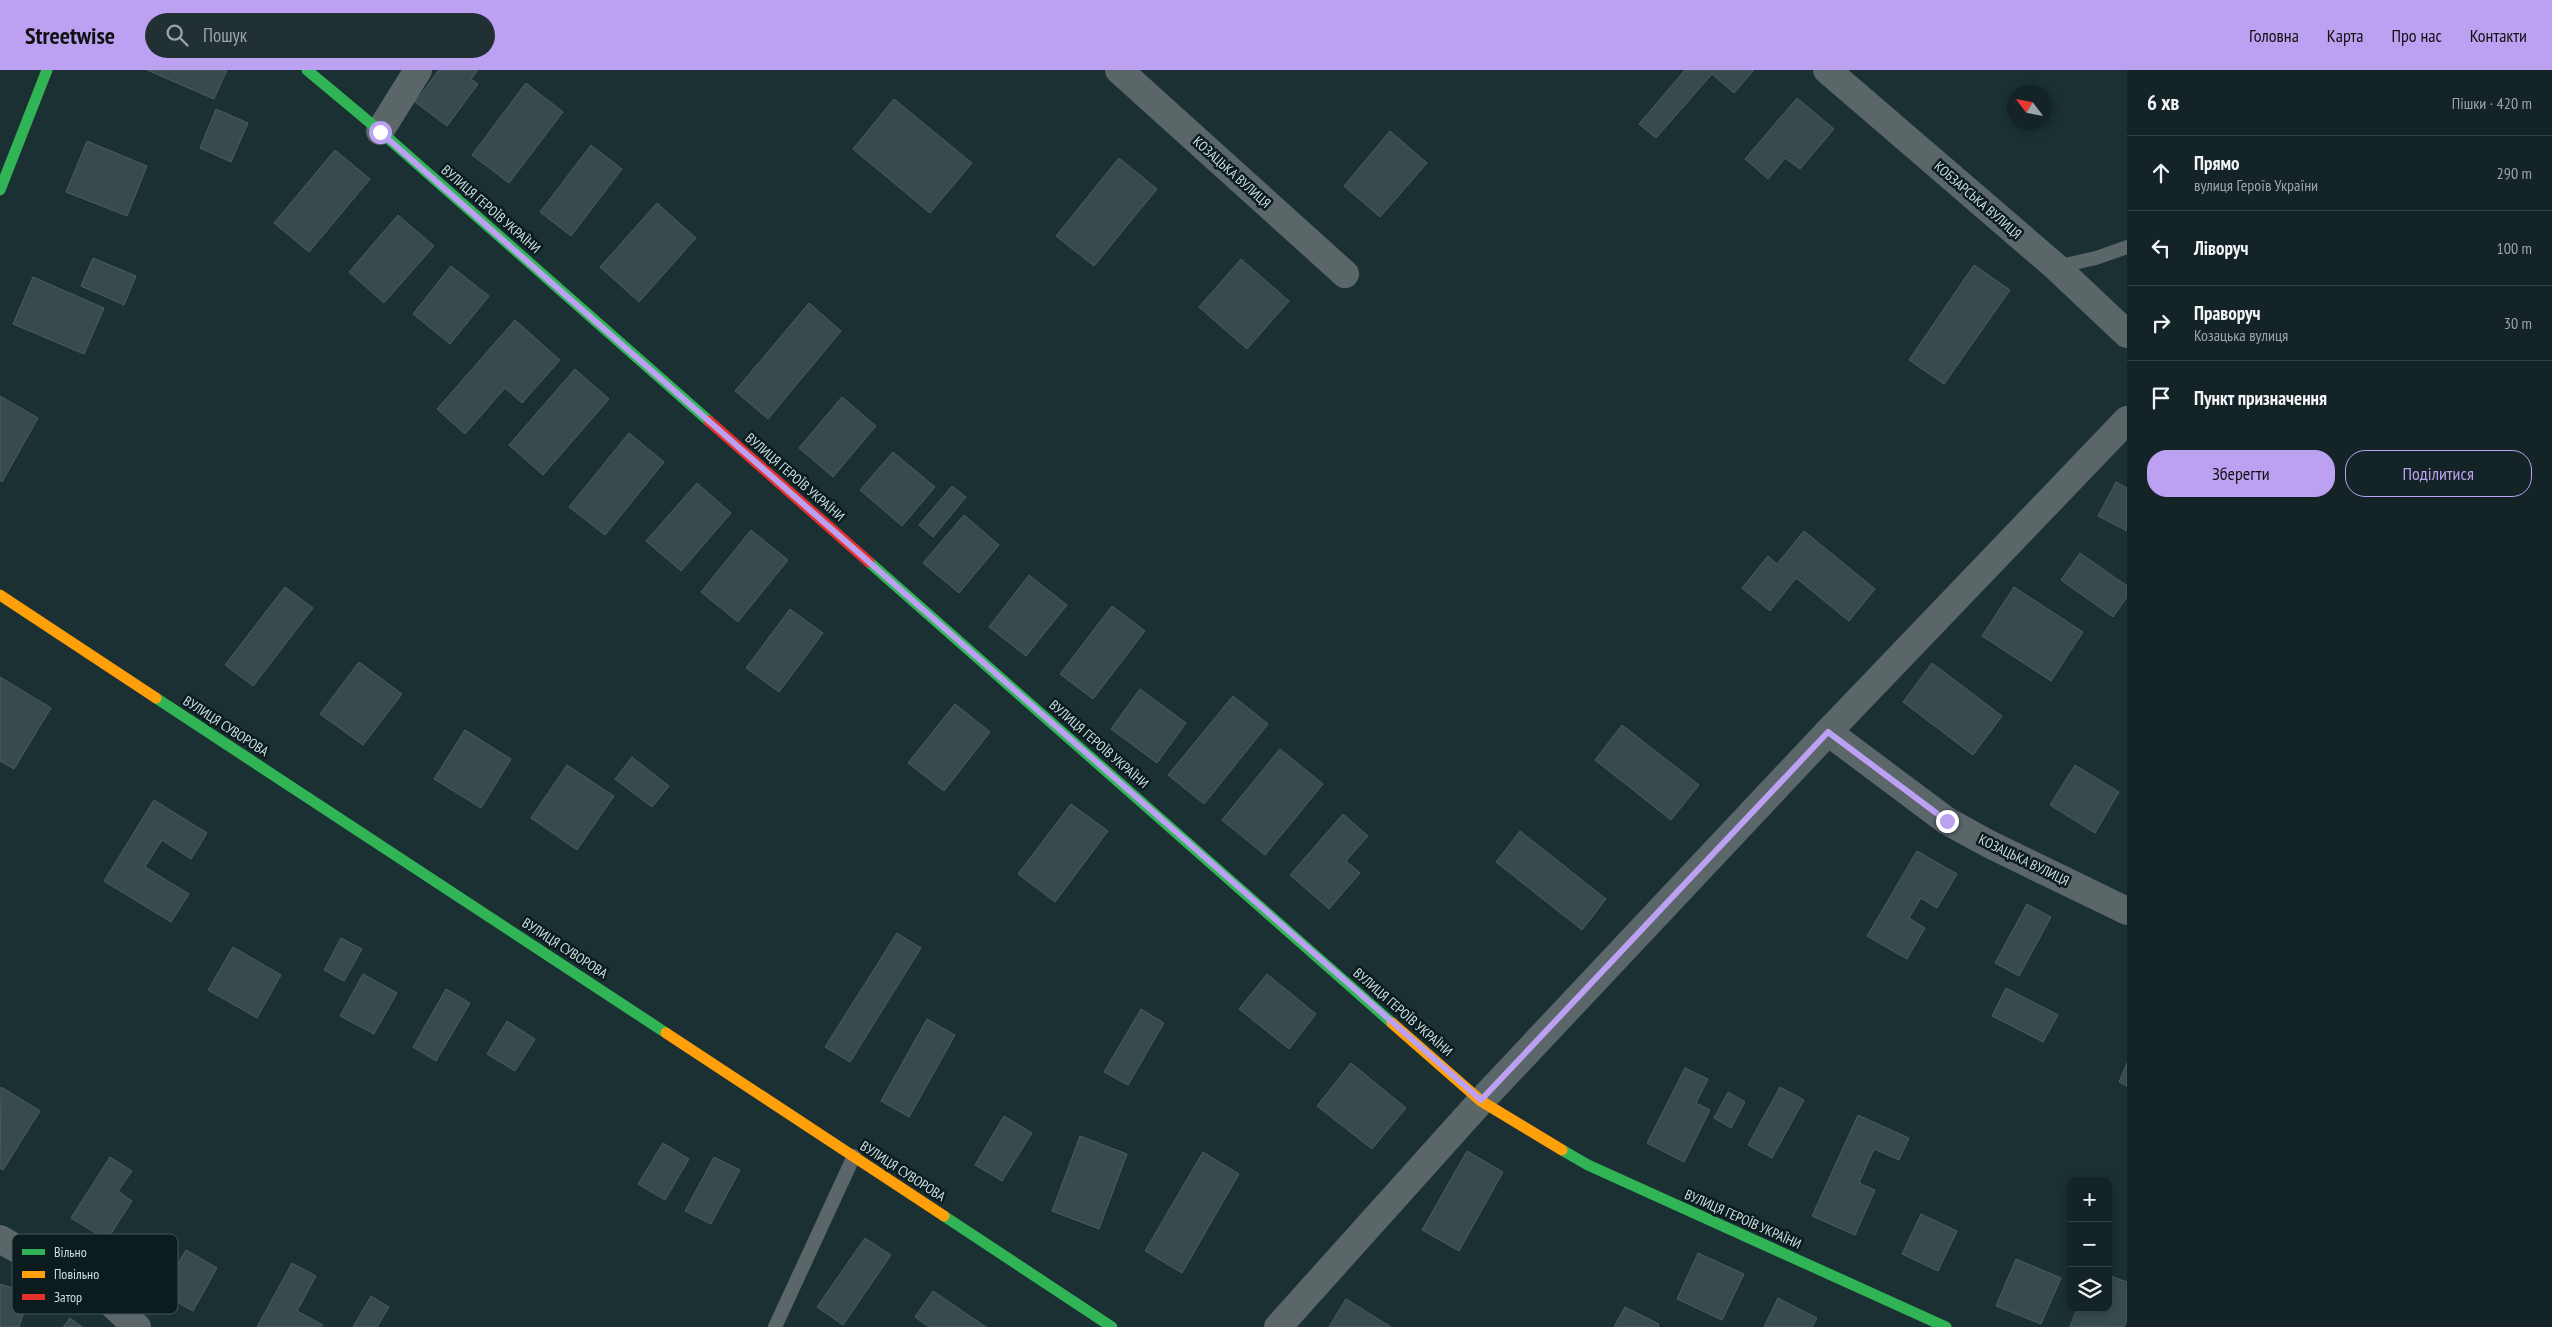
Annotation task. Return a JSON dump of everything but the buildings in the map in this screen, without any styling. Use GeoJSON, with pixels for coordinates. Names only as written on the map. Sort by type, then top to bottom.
{"type":"FeatureCollection","features":[{"type":"Feature","properties":{"kind":"street"},"geometry":{"type":"LineString","coordinates":[[0,190],[47,70]]}},
{"type":"Feature","properties":{"kind":"street","name":"ВУЛИЦЯ ГЕРОЇВ УКРАЇНИ"},"geometry":{"type":"LineString","coordinates":[[307,70],[380,132],[1481,1100],[1588,1165],[1946,1327]]}},
{"type":"Feature","properties":{"kind":"street"},"geometry":{"type":"LineString","coordinates":[[380,132],[418,70]]}},
{"type":"Feature","properties":{"kind":"street","name":"КОЗАЦЬКА ВУЛИЦЯ"},"geometry":{"type":"LineString","coordinates":[[1119,70],[1345,274]]}},
{"type":"Feature","properties":{"kind":"street","name":"КОБЗАРСЬКА ВУЛИЦЯ"},"geometry":{"type":"LineString","coordinates":[[1827,70],[2056,267],[2127,334]]}},
{"type":"Feature","properties":{"kind":"street"},"geometry":{"type":"LineString","coordinates":[[1278,1327],[1481,1100],[1828,732],[2127,420]]}},
{"type":"Feature","properties":{"kind":"street","name":"ВУЛИЦЯ СУВОРОВА"},"geometry":{"type":"LineString","coordinates":[[0,595],[1112,1327]]}},
{"type":"Feature","properties":{"kind":"street","name":"КОЗАЦЬКА ВУЛИЦЯ"},"geometry":{"type":"LineString","coordinates":[[1828,732],[1947,821],[1989,844],[2127,911]]}},
{"type":"Feature","properties":{"kind":"street"},"geometry":{"type":"LineString","coordinates":[[0,1239],[12,1246]]}},
{"type":"Feature","properties":{"kind":"street"},"geometry":{"type":"LineString","coordinates":[[122,1314],[137,1327]]}},
{"type":"Feature","properties":{"kind":"lane"},"geometry":{"type":"LineString","coordinates":[[2056,267],[2096,258],[2127,247]]}},
{"type":"Feature","properties":{"kind":"lane"},"geometry":{"type":"LineString","coordinates":[[775,1327],[854,1156]]}},
{"type":"Feature","properties":{"kind":"traffic: fast"},"geometry":{"type":"LineString","coordinates":[[0,190],[47,70]]}},
{"type":"Feature","properties":{"kind":"traffic: fast"},"geometry":{"type":"LineString","coordinates":[[307,70],[380,131],[709,421]]}},
{"type":"Feature","properties":{"kind":"traffic: fast"},"geometry":{"type":"LineString","coordinates":[[869,562],[1392,1023]]}},
{"type":"Feature","properties":{"kind":"traffic: fast"},"geometry":{"type":"LineString","coordinates":[[156,698],[666,1033]]}},
{"type":"Feature","properties":{"kind":"traffic: fast"},"geometry":{"type":"LineString","coordinates":[[1562,1150],[1588,1165],[1946,1327]]}},
{"type":"Feature","properties":{"kind":"traffic: fast"},"geometry":{"type":"LineString","coordinates":[[944,1216],[1112,1327]]}},
{"type":"Feature","properties":{"kind":"traffic: slow"},"geometry":{"type":"LineString","coordinates":[[0,595],[156,698]]}},
{"type":"Feature","properties":{"kind":"traffic: slow"},"geometry":{"type":"LineString","coordinates":[[1392,1023],[1481,1101],[1562,1150]]}},
{"type":"Feature","properties":{"kind":"traffic: slow"},"geometry":{"type":"LineString","coordinates":[[666,1033],[944,1216]]}},
{"type":"Feature","properties":{"kind":"traffic: jam"},"geometry":{"type":"LineString","coordinates":[[709,421],[869,562]]}},
{"type":"Feature","properties":{"kind":"route"},"geometry":{"type":"LineString","coordinates":[[380,132],[1481,1100],[1828,732],[1947,821]]}}]}
